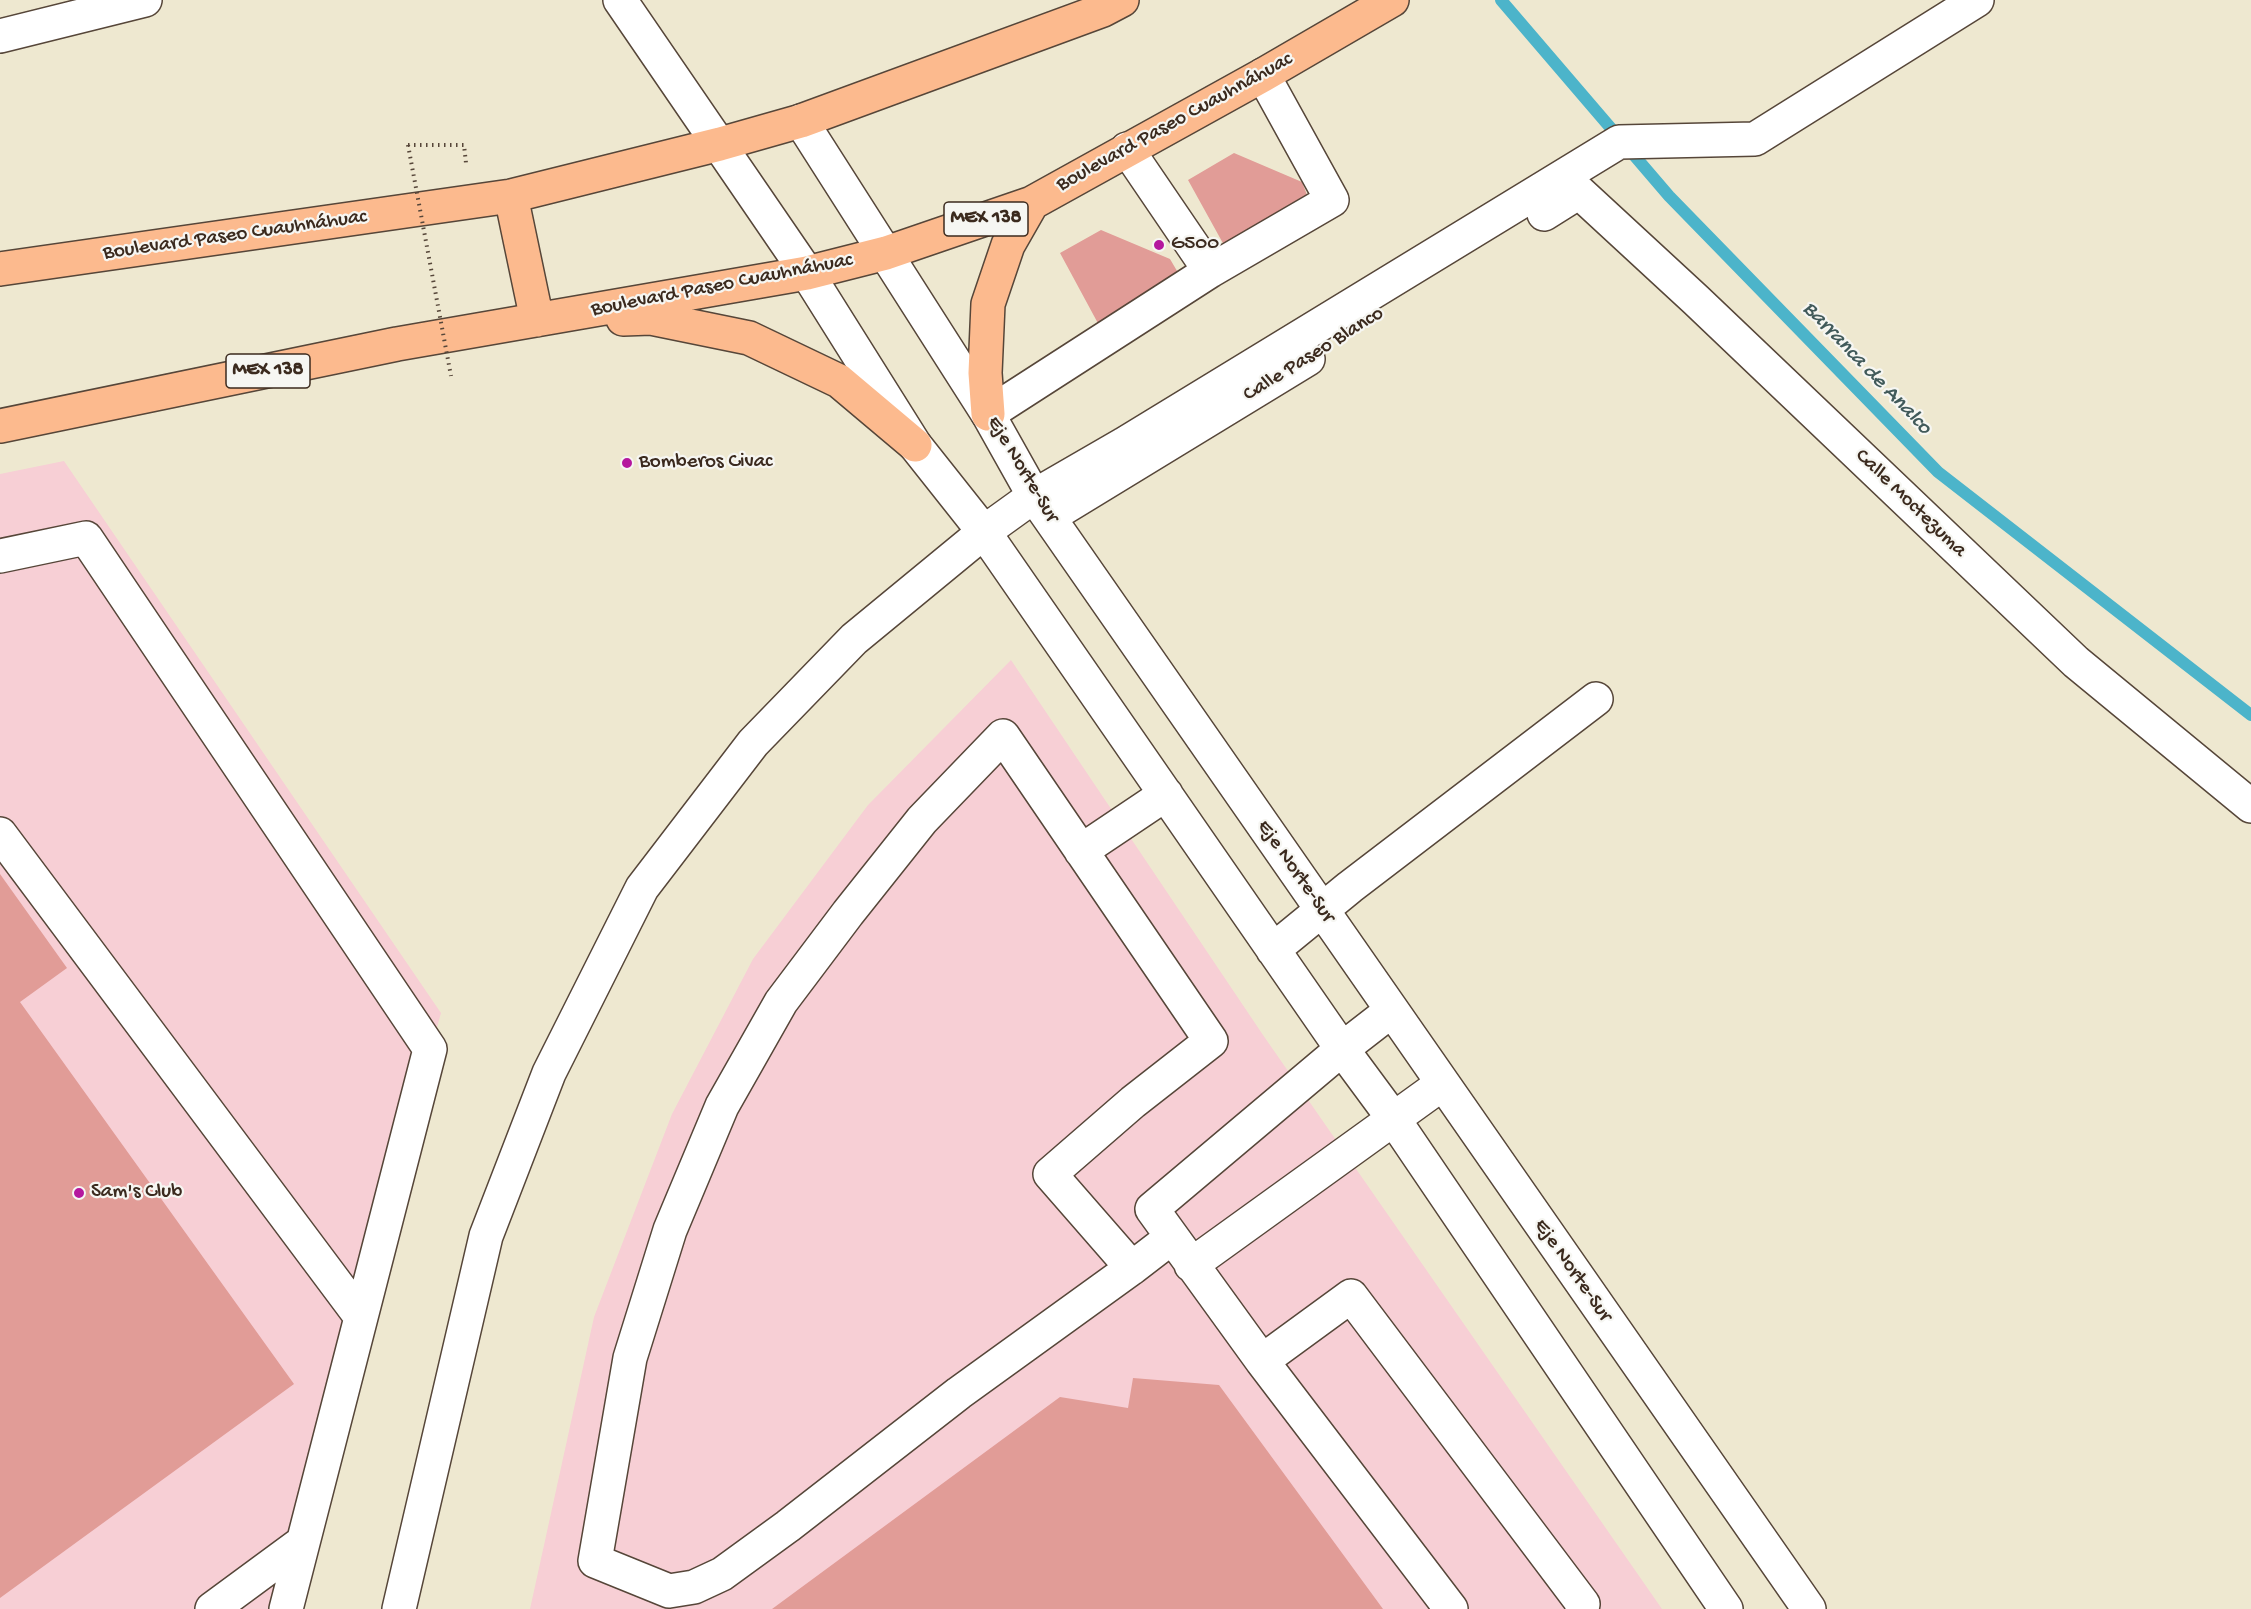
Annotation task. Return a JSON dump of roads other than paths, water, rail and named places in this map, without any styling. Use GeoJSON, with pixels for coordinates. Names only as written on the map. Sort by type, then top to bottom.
{"type":"FeatureCollection","features":[{"type":"Feature","properties":{"kind":"main road","name":"Boulevard Paseo Cuauhnáhuac"},"geometry":{"type":"LineString","coordinates":[[0,269],[511,196],[720,144],[801,121],[1103,10],[1122,0]]}},
{"type":"Feature","properties":{"kind":"main road","name":"Boulevard Paseo Cuauhnáhuac"},"geometry":{"type":"LineString","coordinates":[[0,426],[397,344],[807,273],[886,253],[1032,203],[1263,75],[1392,0]]}},
{"type":"Feature","properties":{"kind":"main road"},"geometry":{"type":"LineString","coordinates":[[511,196],[537,321],[651,318],[748,338],[839,381],[915,445]]}},
{"type":"Feature","properties":{"kind":"main road"},"geometry":{"type":"LineString","coordinates":[[988,414],[985,373],[988,304],[1008,245],[1032,203]]}},
{"type":"Feature","properties":{"kind":"street"},"geometry":{"type":"LineString","coordinates":[[0,36],[145,0]]}},
{"type":"Feature","properties":{"kind":"street"},"geometry":{"type":"LineString","coordinates":[[620,0],[807,273],[915,445],[984,532],[1342,1049],[1393,1118],[1726,1609]]}},
{"type":"Feature","properties":{"kind":"street"},"geometry":{"type":"LineString","coordinates":[[399,1609],[486,1236],[549,1073],[642,888],[753,743],[854,639],[984,532],[1042,507],[1144,431],[1619,142],[1755,139],[1977,0]]}},
{"type":"Feature","properties":{"kind":"street"},"geometry":{"type":"LineString","coordinates":[[988,414],[1210,271],[1332,200],[1263,75]]}},
{"type":"Feature","properties":{"kind":"street","name":"Eje Norte-Sur"},"geometry":{"type":"LineString","coordinates":[[801,121],[988,414],[1042,507],[1809,1609]]}},
{"type":"Feature","properties":{"kind":"street"},"geometry":{"type":"LineString","coordinates":[[1127,149],[1210,271]]}},
{"type":"Feature","properties":{"kind":"street","name":"Calle Paseo Blanco"},"geometry":{"type":"LineString","coordinates":[[1042,507],[1579,192]]}},
{"type":"Feature","properties":{"kind":"street","name":"Calle Moctezuma"},"geometry":{"type":"LineString","coordinates":[[1579,192],[1696,300],[2076,662],[2251,806]]}},
{"type":"Feature","properties":{"kind":"street"},"geometry":{"type":"LineString","coordinates":[[0,556],[86,538],[430,1049],[286,1609]]}},
{"type":"Feature","properties":{"kind":"street"},"geometry":{"type":"LineString","coordinates":[[1274,950],[1321,910],[1596,699]]}},
{"type":"Feature","properties":{"kind":"street"},"geometry":{"type":"LineString","coordinates":[[1132,1268],[1050,1174],[1133,1102],[1211,1041],[1003,736],[922,820],[781,1002],[722,1106],[670,1230],[630,1358],[595,1561],[669,1591],[694,1587],[722,1574],[788,1526],[959,1393],[1132,1268],[1171,1238]]}},
{"type":"Feature","properties":{"kind":"street"},"geometry":{"type":"LineString","coordinates":[[1081,851],[1166,794]]}},
{"type":"Feature","properties":{"kind":"street"},"geometry":{"type":"LineString","coordinates":[[0,834],[361,1317]]}},
{"type":"Feature","properties":{"kind":"street"},"geometry":{"type":"LineString","coordinates":[[1391,1011],[1342,1049],[1152,1209],[1262,1361],[1451,1609]]}},
{"type":"Feature","properties":{"kind":"street"},"geometry":{"type":"LineString","coordinates":[[1191,1265],[1442,1084]]}},
{"type":"Feature","properties":{"kind":"street"},"geometry":{"type":"LineString","coordinates":[[1262,1361],[1351,1296],[1583,1604],[1582,1609]]}},
{"type":"Feature","properties":{"kind":"street"},"geometry":{"type":"LineString","coordinates":[[212,1609],[303,1542]]}},
{"type":"Feature","properties":{"kind":"waterway","name":"Barranca de Analco"},"geometry":{"type":"LineString","coordinates":[[1501,0],[1669,196],[1938,472],[2251,715]]}},
{"type":"Feature","properties":{"kind":"place","name":"G500"},"geometry":{"type":"Point","coordinates":[1159,245]}},
{"type":"Feature","properties":{"kind":"place","name":"Bomberos Civac"},"geometry":{"type":"Point","coordinates":[627,463]}},
{"type":"Feature","properties":{"kind":"place","name":"Sam's Club"},"geometry":{"type":"Point","coordinates":[79,1193]}}]}
